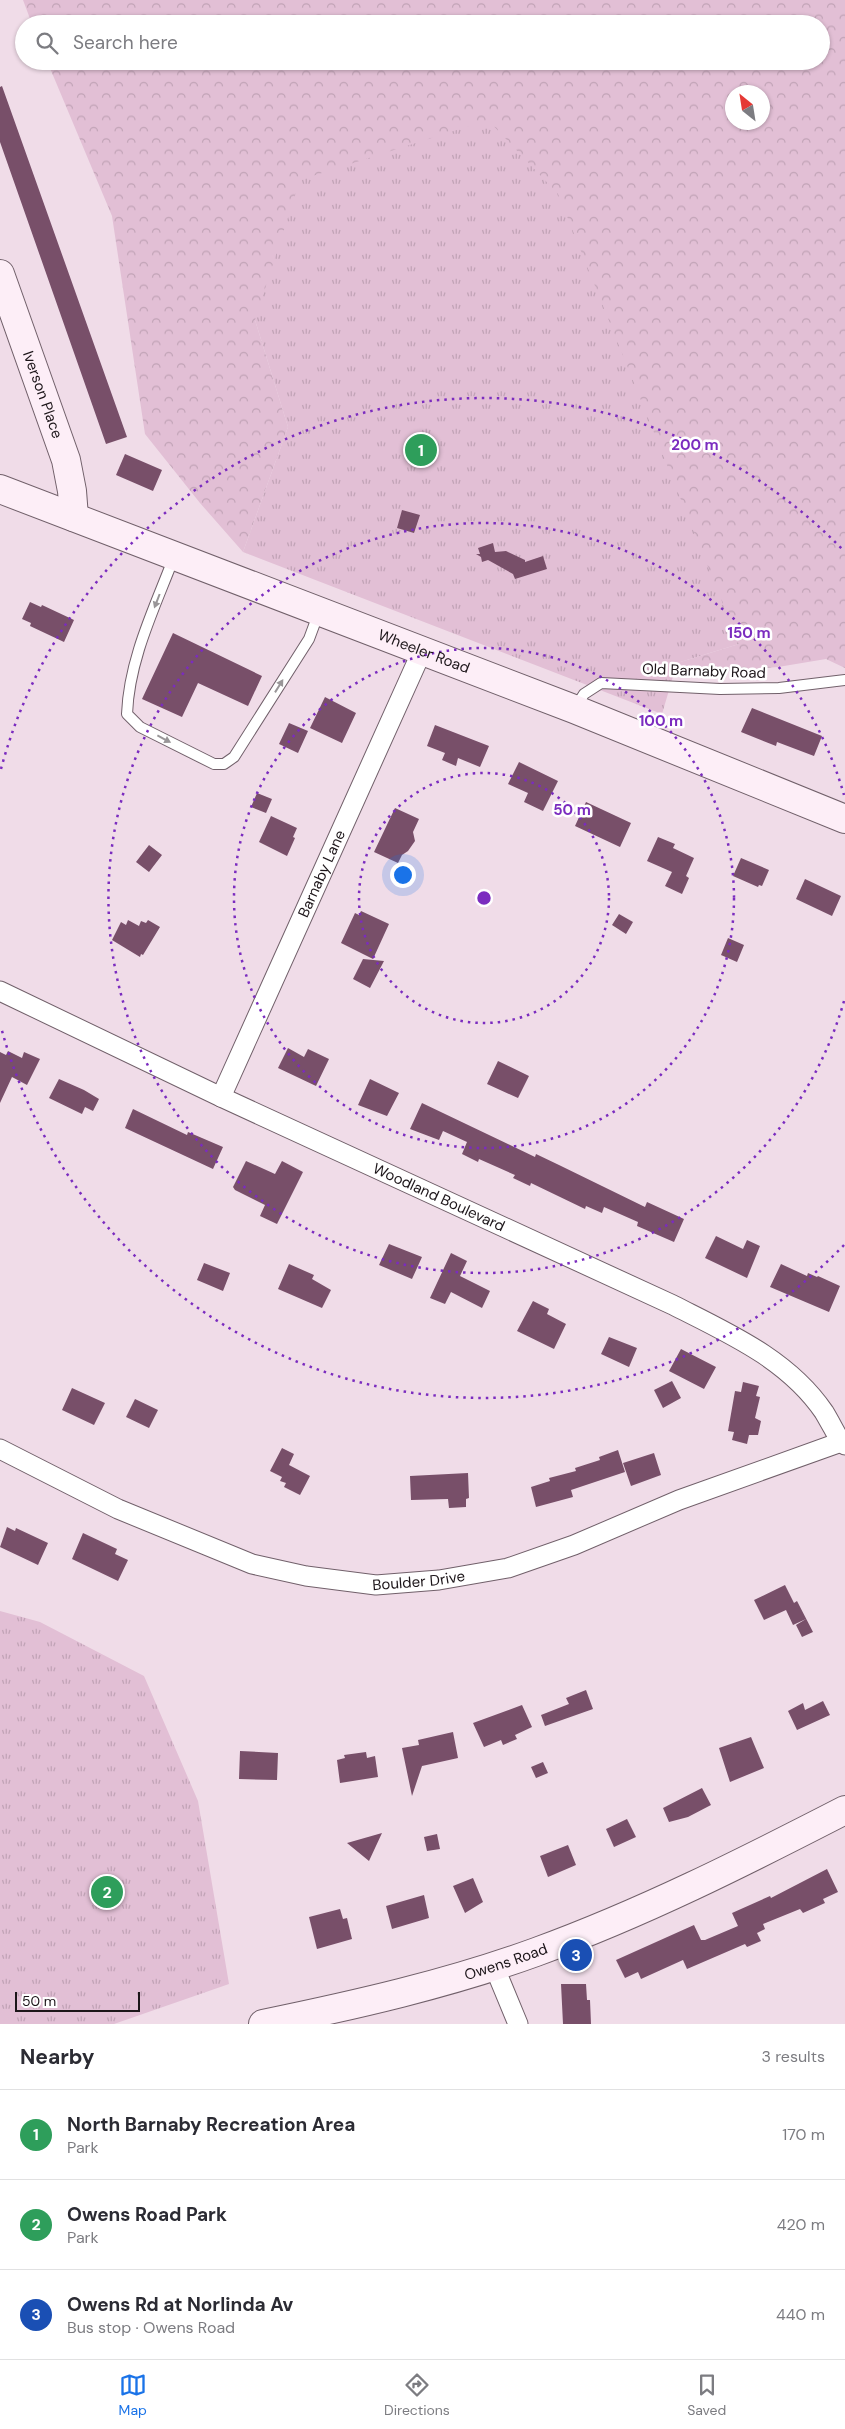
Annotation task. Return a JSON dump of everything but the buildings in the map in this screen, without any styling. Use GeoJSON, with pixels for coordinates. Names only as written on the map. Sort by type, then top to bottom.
{"type":"FeatureCollection","features":[{"type":"Feature","properties":{"kind":"main road","name":"Iverson Place"},"geometry":{"type":"LineString","coordinates":[[0,274],[66,460],[72,491],[74,517]]}},
{"type":"Feature","properties":{"kind":"main road","name":"Wheeler Road"},"geometry":{"type":"LineString","coordinates":[[0,489],[574,709],[845,819]]}},
{"type":"Feature","properties":{"kind":"main road","name":"Owens Road"},"geometry":{"type":"LineString","coordinates":[[263,2024],[412,1990],[537,1952],[648,1906],[845,1810]]}},
{"type":"Feature","properties":{"kind":"street","name":"Barnaby Lane"},"geometry":{"type":"LineString","coordinates":[[221,1097],[422,651]]}},
{"type":"Feature","properties":{"kind":"street","name":"Woodland Boulevard"},"geometry":{"type":"LineString","coordinates":[[0,991],[221,1097],[399,1177],[673,1305],[737,1338],[767,1355],[785,1370],[823,1412],[843,1444]]}},
{"type":"Feature","properties":{"kind":"street","name":"Boulder Drive"},"geometry":{"type":"LineString","coordinates":[[0,1449],[118,1508],[252,1564],[306,1576],[376,1585],[439,1580],[508,1568],[574,1545],[679,1500],[843,1444]]}},
{"type":"Feature","properties":{"kind":"street"},"geometry":{"type":"LineString","coordinates":[[494,1966],[518,2024]]}},
{"type":"Feature","properties":{"kind":"lane"},"geometry":{"type":"LineString","coordinates":[[175,556],[136,659],[128,698],[127,714],[140,727],[214,764],[224,764],[234,757],[309,638],[319,611]]}},
{"type":"Feature","properties":{"kind":"lane","name":"Old Barnaby Road"},"geometry":{"type":"LineString","coordinates":[[574,709],[584,694],[601,683],[720,689],[769,688],[845,680]]}},
{"type":"Feature","properties":{"kind":"green space"},"geometry":{"type":"Polygon","coordinates":[[[23,0],[845,0],[845,668],[826,659],[778,667],[673,676],[677,663],[739,644],[255,320],[288,427],[243,552],[200,503],[145,434],[112,216],[51,70],[830,70],[830,15],[29,15],[23,0]]]}},
{"type":"Feature","properties":{"kind":"green space"},"geometry":{"type":"Polygon","coordinates":[[[488,120],[558,194],[739,644],[677,663],[662,714],[243,552],[288,427],[255,320],[300,180],[488,120]]]}},
{"type":"Feature","properties":{"kind":"green space"},"geometry":{"type":"Polygon","coordinates":[[[0,1611],[40,1622],[144,1676],[198,1801],[229,1984],[114,2024],[0,2024],[0,1611]]]}},
{"type":"Feature","properties":{"kind":"place","name":"North Barnaby Recreation Area"},"geometry":{"type":"Point","coordinates":[421,450]}},
{"type":"Feature","properties":{"kind":"place","name":"Owens Road Park"},"geometry":{"type":"Point","coordinates":[107,1892]}},
{"type":"Feature","properties":{"kind":"place","name":"Owens Rd at Norlinda Av"},"geometry":{"type":"Point","coordinates":[576,1955]}}]}
